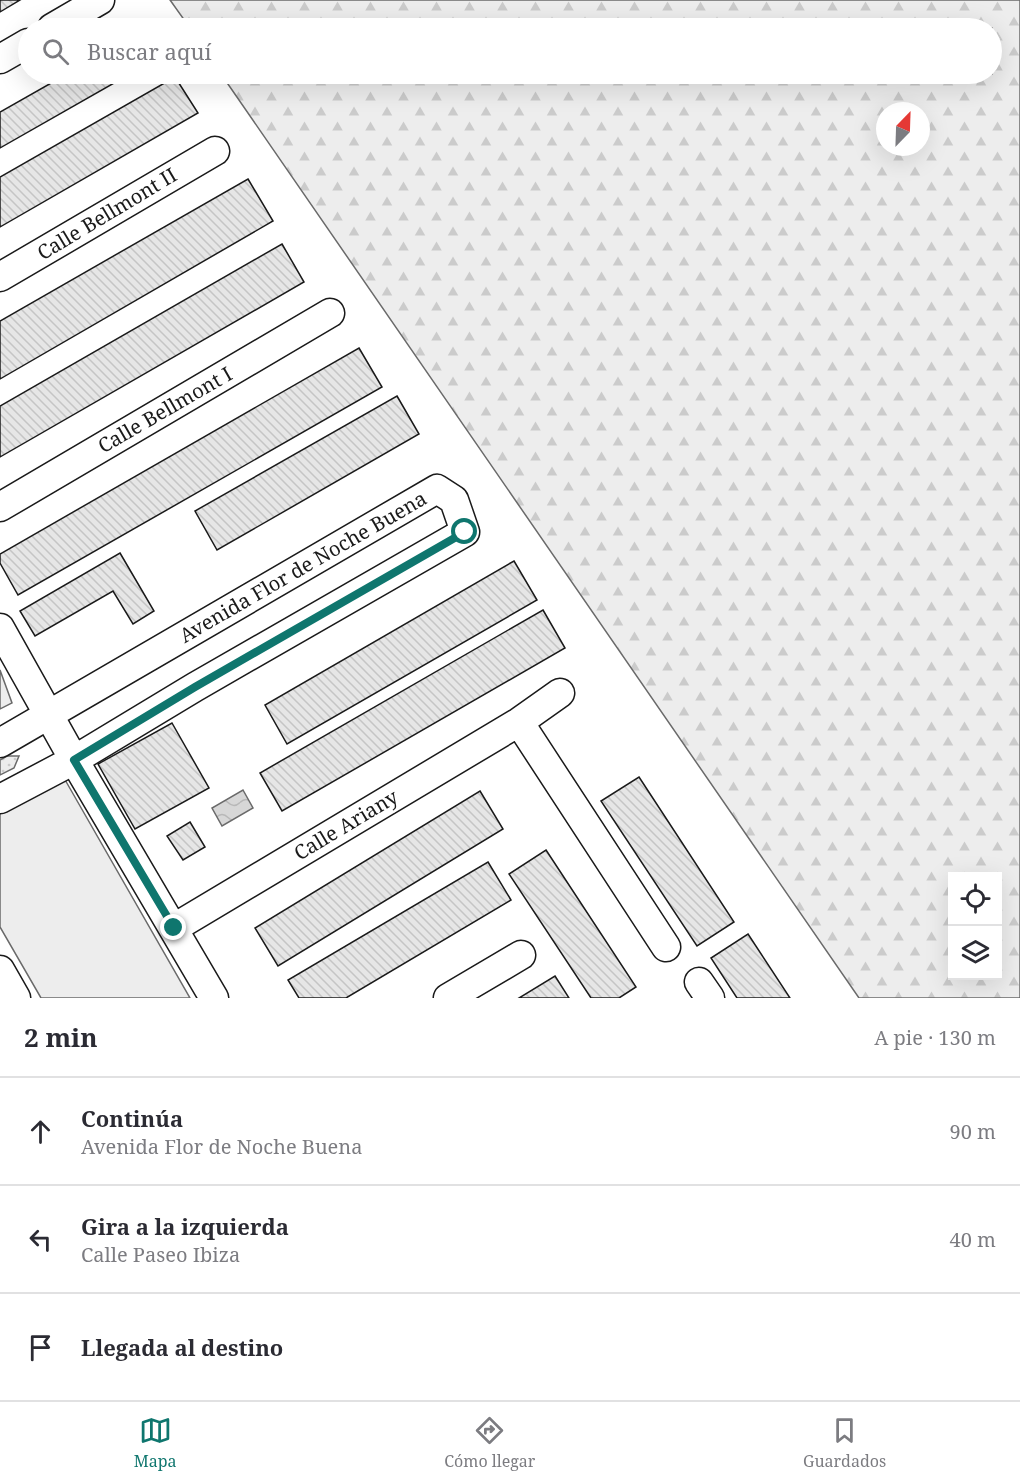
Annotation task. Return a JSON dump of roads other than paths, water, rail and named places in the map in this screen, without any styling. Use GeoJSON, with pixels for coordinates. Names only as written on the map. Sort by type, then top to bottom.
{"type":"FeatureCollection","features":[{"type":"Feature","properties":{"kind":"street"},"geometry":{"type":"LineString","coordinates":[[69,18],[100,0]]}},
{"type":"Feature","properties":{"kind":"street"},"geometry":{"type":"LineString","coordinates":[[0,60],[18,49]]}},
{"type":"Feature","properties":{"kind":"street","name":"Calle Bellmont II"},"geometry":{"type":"LineString","coordinates":[[0,278],[215,151]]}},
{"type":"Feature","properties":{"kind":"street","name":"Calle Bellmont I"},"geometry":{"type":"LineString","coordinates":[[0,507],[330,313]]}},
{"type":"Feature","properties":{"kind":"street","name":"Avenida Flor de Noche Buena"},"geometry":{"type":"LineString","coordinates":[[0,743],[437,489],[454,500],[465,532],[195,687],[74,760],[0,799]]}},
{"type":"Feature","properties":{"kind":"street"},"geometry":{"type":"LineString","coordinates":[[0,628],[74,760],[214,998]]}},
{"type":"Feature","properties":{"kind":"street","name":"Calle Ariany"},"geometry":{"type":"LineString","coordinates":[[174,928],[519,722],[560,693]]}},
{"type":"Feature","properties":{"kind":"street"},"geometry":{"type":"LineString","coordinates":[[519,722],[666,947]]}},
{"type":"Feature","properties":{"kind":"street"},"geometry":{"type":"LineString","coordinates":[[448,998],[521,955]]}},
{"type":"Feature","properties":{"kind":"street"},"geometry":{"type":"LineString","coordinates":[[0,970],[16,998]]}},
{"type":"Feature","properties":{"kind":"water"},"geometry":{"type":"Polygon","coordinates":[[[243,790],[253,808],[222,826],[212,808],[243,790]]]}}]}
